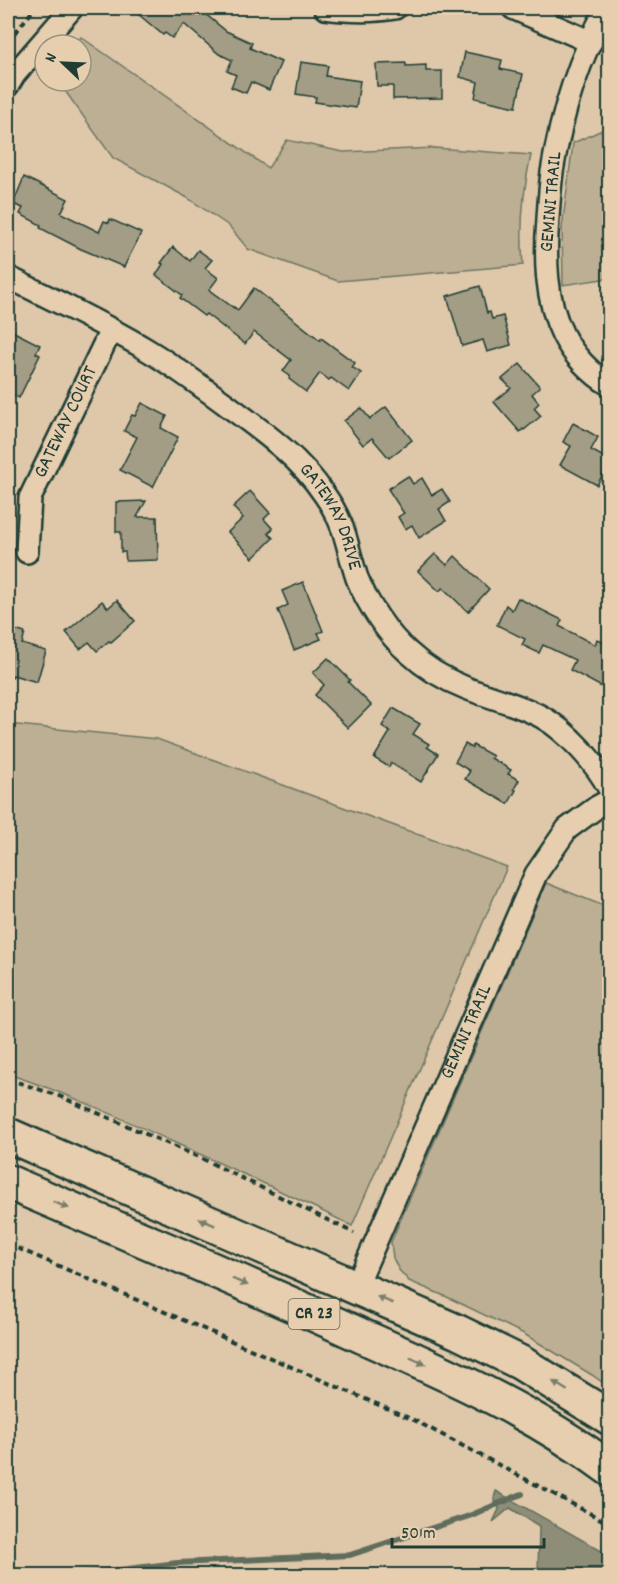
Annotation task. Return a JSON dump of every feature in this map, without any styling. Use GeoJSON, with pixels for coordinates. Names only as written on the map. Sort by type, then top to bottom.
{"type":"FeatureCollection","features":[{"type":"Feature","properties":{"kind":"main road","name":"CR 23"},"geometry":{"type":"LineString","coordinates":[[8,1135],[496,1350],[547,1378],[609,1418]]}},
{"type":"Feature","properties":{"kind":"main road","name":"CR 23"},"geometry":{"type":"LineString","coordinates":[[8,1182],[455,1378],[538,1422],[589,1453],[609,1469]]}},
{"type":"Feature","properties":{"kind":"street"},"geometry":{"type":"LineString","coordinates":[[8,85],[72,8]]}},
{"type":"Feature","properties":{"kind":"street"},"geometry":{"type":"LineString","coordinates":[[325,8],[362,10],[394,8]]}},
{"type":"Feature","properties":{"kind":"street"},"geometry":{"type":"LineString","coordinates":[[513,8],[591,42]]}},
{"type":"Feature","properties":{"kind":"street","name":"GEMINI TRAIL"},"geometry":{"type":"LineString","coordinates":[[607,8],[570,92],[552,173],[546,256],[552,300],[563,335],[574,353],[609,385]]}},
{"type":"Feature","properties":{"kind":"street","name":"GATEWAY DRIVE"},"geometry":{"type":"LineString","coordinates":[[8,277],[150,351],[255,426],[304,468],[327,498],[342,526],[354,569],[364,594],[386,627],[408,652],[434,671],[465,688],[543,718],[572,740],[600,773],[609,790]]}},
{"type":"Feature","properties":{"kind":"street","name":"GATEWAY COURT"},"geometry":{"type":"LineString","coordinates":[[27,552],[30,498],[111,330]]}},
{"type":"Feature","properties":{"kind":"street","name":"GEMINI TRAIL"},"geometry":{"type":"LineString","coordinates":[[356,1287],[536,874],[567,829],[609,800]]}},
{"type":"Feature","properties":{"kind":"path"},"geometry":{"type":"LineString","coordinates":[[8,41],[35,8]]}},
{"type":"Feature","properties":{"kind":"path"},"geometry":{"type":"LineString","coordinates":[[8,1079],[59,1096],[204,1159],[354,1233]]}},
{"type":"Feature","properties":{"kind":"path"},"geometry":{"type":"LineString","coordinates":[[8,1244],[416,1421],[609,1524]]}},
{"type":"Feature","properties":{"kind":"shaded area"},"geometry":{"type":"Polygon","coordinates":[[[93,45],[268,168],[287,140],[343,152],[435,148],[531,155],[523,210],[523,265],[338,281],[248,249],[229,226],[186,197],[113,158],[67,93],[93,93],[93,45]]]}},
{"type":"Feature","properties":{"kind":"shaded area"},"geometry":{"type":"Polygon","coordinates":[[[609,127],[609,278],[563,285],[562,228],[573,143],[609,127]]]}},
{"type":"Feature","properties":{"kind":"shaded area"},"geometry":{"type":"Polygon","coordinates":[[[8,724],[157,739],[507,867],[352,1226],[112,1114],[8,1074],[8,724]]]}},
{"type":"Feature","properties":{"kind":"shaded area"},"geometry":{"type":"Polygon","coordinates":[[[546,883],[609,908],[609,1387],[524,1334],[409,1281],[399,1270],[393,1258],[391,1242],[546,883]]]}},
{"type":"Feature","properties":{"kind":"shaded area"},"geometry":{"type":"Polygon","coordinates":[[[496,1491],[600,1550],[609,1560],[609,1575],[538,1575],[539,1526],[510,1508],[493,1522],[499,1509],[494,1498],[496,1491]]]}},
{"type":"Feature","properties":{"kind":"building"},"geometry":{"type":"Polygon","coordinates":[[[131,8],[198,8],[226,31],[252,43],[250,48],[281,62],[269,90],[251,82],[246,93],[231,87],[236,75],[227,71],[232,60],[219,54],[184,24],[172,38],[165,33],[163,35],[131,8]]]}},
{"type":"Feature","properties":{"kind":"building"},"geometry":{"type":"Polygon","coordinates":[[[465,52],[502,60],[500,69],[523,74],[516,107],[475,98],[478,82],[460,77],[465,52]]]}},
{"type":"Feature","properties":{"kind":"building"},"geometry":{"type":"Polygon","coordinates":[[[301,62],[328,66],[326,76],[360,81],[356,108],[315,102],[316,97],[296,94],[301,62]]]}},
{"type":"Feature","properties":{"kind":"building"},"geometry":{"type":"Polygon","coordinates":[[[406,63],[406,66],[426,65],[426,71],[442,71],[442,98],[393,99],[393,86],[377,86],[376,64],[406,63]]]}},
{"type":"Feature","properties":{"kind":"building"},"geometry":{"type":"Polygon","coordinates":[[[24,177],[68,199],[61,213],[99,232],[104,221],[109,223],[110,219],[141,233],[124,267],[81,249],[40,228],[41,225],[20,214],[23,208],[13,204],[24,177]]]}},
{"type":"Feature","properties":{"kind":"building"},"geometry":{"type":"Polygon","coordinates":[[[173,247],[190,261],[198,250],[212,260],[205,268],[218,278],[209,290],[234,308],[238,310],[254,288],[320,340],[321,338],[355,363],[352,367],[361,373],[349,391],[320,373],[306,392],[289,379],[290,376],[283,371],[291,360],[254,332],[245,344],[206,314],[204,316],[180,298],[182,295],[156,275],[163,264],[161,263],[173,247]]]}},
{"type":"Feature","properties":{"kind":"building"},"geometry":{"type":"Polygon","coordinates":[[[480,286],[487,313],[490,312],[492,319],[503,316],[511,345],[487,352],[483,340],[462,346],[447,296],[480,286]]]}},
{"type":"Feature","properties":{"kind":"building"},"geometry":{"type":"Polygon","coordinates":[[[12,331],[40,345],[36,353],[40,355],[19,398],[8,392],[8,340],[12,331]]]}},
{"type":"Feature","properties":{"kind":"building"},"geometry":{"type":"Polygon","coordinates":[[[520,364],[540,387],[532,394],[539,403],[534,408],[541,416],[520,432],[494,402],[511,388],[502,379],[520,364]]]}},
{"type":"Feature","properties":{"kind":"building"},"geometry":{"type":"Polygon","coordinates":[[[142,403],[167,416],[161,428],[178,437],[153,487],[120,470],[137,437],[124,431],[132,415],[135,416],[142,403]]]}},
{"type":"Feature","properties":{"kind":"building"},"geometry":{"type":"Polygon","coordinates":[[[386,407],[412,440],[389,458],[372,438],[363,445],[344,421],[361,408],[370,419],[386,407]]]}},
{"type":"Feature","properties":{"kind":"building"},"geometry":{"type":"Polygon","coordinates":[[[573,423],[598,437],[591,450],[609,460],[597,485],[560,465],[571,446],[563,442],[573,423]]]}},
{"type":"Feature","properties":{"kind":"building"},"geometry":{"type":"Polygon","coordinates":[[[408,476],[413,484],[422,478],[432,495],[442,489],[450,502],[439,509],[446,521],[419,538],[412,525],[405,529],[398,517],[404,513],[388,489],[408,476]]]}},
{"type":"Feature","properties":{"kind":"building"},"geometry":{"type":"Polygon","coordinates":[[[250,491],[270,513],[264,519],[273,529],[268,533],[273,538],[253,558],[228,532],[243,518],[233,507],[250,491]]]}},
{"type":"Feature","properties":{"kind":"building"},"geometry":{"type":"Polygon","coordinates":[[[146,501],[137,517],[157,517],[158,560],[126,561],[125,552],[121,552],[121,532],[116,532],[116,502],[146,501]]]}},
{"type":"Feature","properties":{"kind":"building"},"geometry":{"type":"Polygon","coordinates":[[[435,554],[447,565],[455,556],[489,589],[468,612],[443,588],[439,591],[418,571],[435,554]]]}},
{"type":"Feature","properties":{"kind":"building"},"geometry":{"type":"Polygon","coordinates":[[[303,582],[323,631],[318,633],[321,639],[294,650],[278,610],[288,605],[282,591],[303,582]]]}},
{"type":"Feature","properties":{"kind":"building"},"geometry":{"type":"Polygon","coordinates":[[[518,598],[562,620],[559,626],[595,645],[597,639],[609,646],[609,691],[570,670],[575,660],[543,645],[539,653],[522,645],[525,639],[497,625],[506,605],[512,610],[518,598]]]}},
{"type":"Feature","properties":{"kind":"building"},"geometry":{"type":"Polygon","coordinates":[[[117,600],[135,621],[97,651],[89,642],[80,649],[66,632],[102,601],[108,608],[117,600]]]}},
{"type":"Feature","properties":{"kind":"building"},"geometry":{"type":"Polygon","coordinates":[[[8,628],[25,633],[22,644],[46,651],[37,682],[13,675],[12,678],[8,677],[8,628]]]}},
{"type":"Feature","properties":{"kind":"building"},"geometry":{"type":"Polygon","coordinates":[[[328,658],[371,705],[348,728],[315,695],[324,685],[313,673],[328,658]]]}},
{"type":"Feature","properties":{"kind":"building"},"geometry":{"type":"Polygon","coordinates":[[[393,708],[420,724],[413,734],[429,744],[427,747],[438,754],[421,782],[391,763],[389,767],[374,758],[390,732],[382,726],[393,708]]]}},
{"type":"Feature","properties":{"kind":"building"},"geometry":{"type":"Polygon","coordinates":[[[465,744],[472,748],[473,745],[493,756],[491,758],[511,770],[508,774],[519,780],[508,804],[465,779],[470,771],[455,762],[465,744]]]}},
{"type":"Feature","properties":{"kind":"waterway"},"geometry":{"type":"LineString","coordinates":[[70,1576],[177,1563],[350,1555],[469,1516],[522,1494]]}}]}
